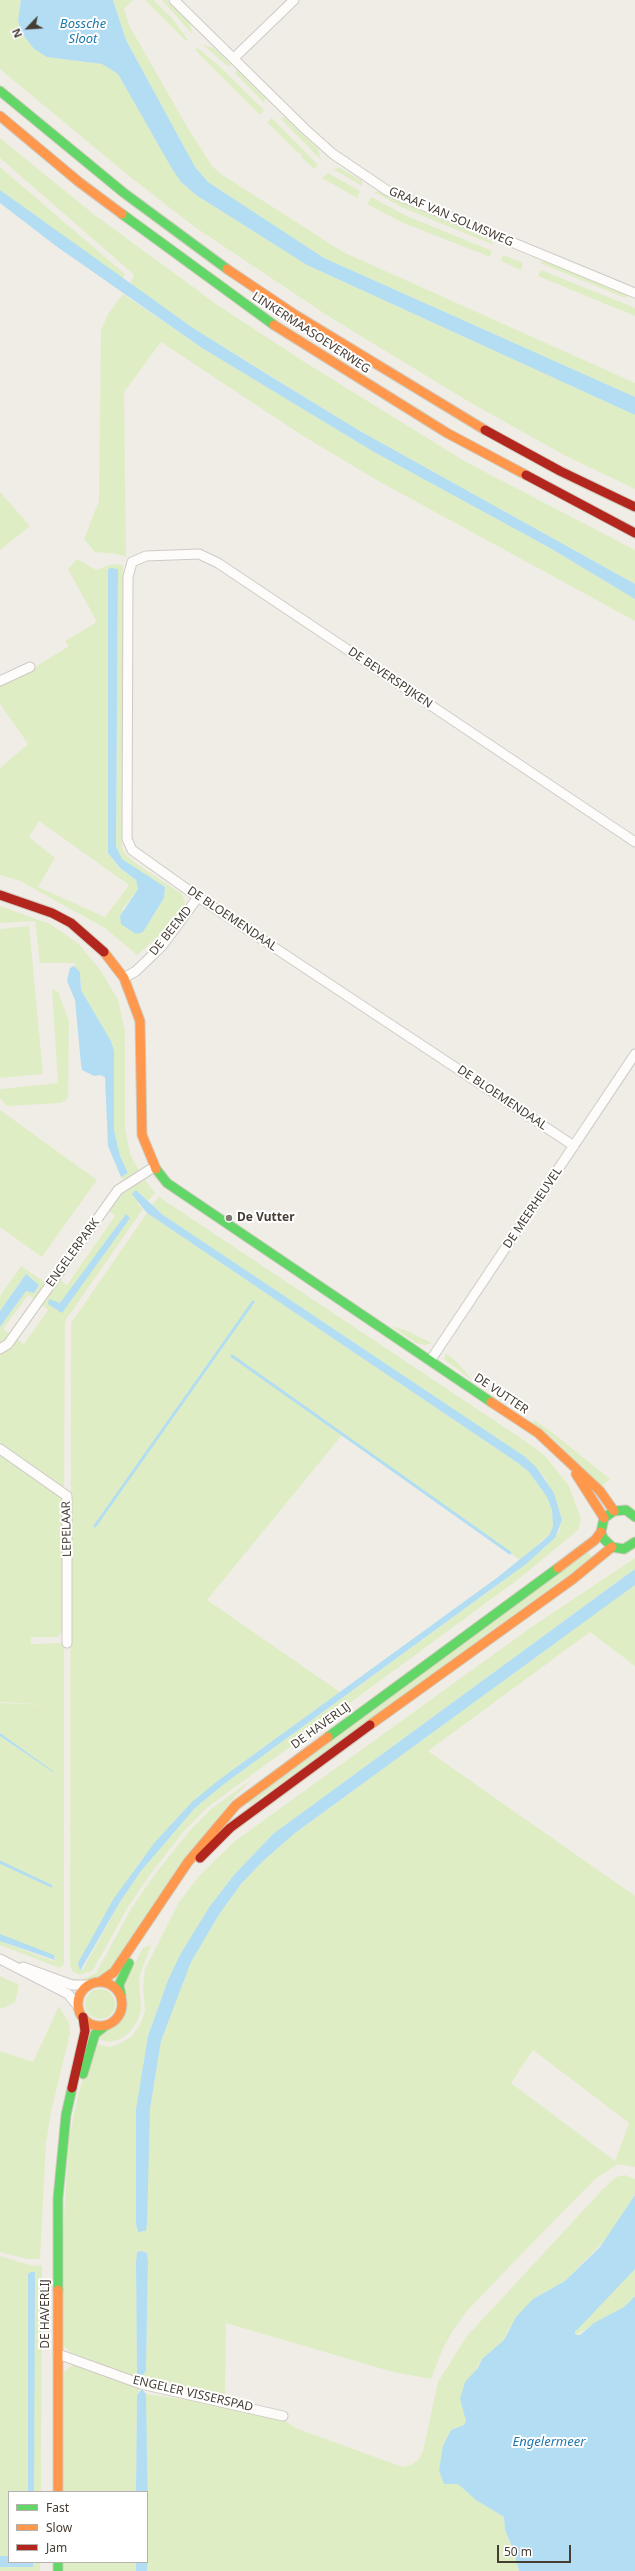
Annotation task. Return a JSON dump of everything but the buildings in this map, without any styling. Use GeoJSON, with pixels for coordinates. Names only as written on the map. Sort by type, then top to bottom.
{"type":"FeatureCollection","features":[{"type":"Feature","properties":{"kind":"main road","name":"LINKERMAASOEVERWEG"},"geometry":{"type":"LineString","coordinates":[[0,91],[124,193],[224,268],[371,363],[457,414],[560,471],[635,507]]}},
{"type":"Feature","properties":{"kind":"main road","name":"LINKERMAASOEVERWEG"},"geometry":{"type":"LineString","coordinates":[[0,116],[79,182],[216,284],[285,332],[447,434],[635,533]]}},
{"type":"Feature","properties":{"kind":"main road"},"geometry":{"type":"LineString","coordinates":[[560,471],[596,479],[628,493]]}},
{"type":"Feature","properties":{"kind":"main road"},"geometry":{"type":"LineString","coordinates":[[614,523],[635,539]]}},
{"type":"Feature","properties":{"kind":"main road","name":"DE VUTTER"},"geometry":{"type":"LineString","coordinates":[[0,895],[52,913],[71,923],[100,946],[124,978],[136,1006],[140,1021],[140,1123],[145,1147],[154,1167],[177,1191],[538,1433],[600,1491],[614,1510]]}},
{"type":"Feature","properties":{"kind":"main road","name":"DE VUTTER"},"geometry":{"type":"LineString","coordinates":[[567,1459],[604,1518]]}},
{"type":"Feature","properties":{"kind":"main road"},"geometry":{"type":"LineString","coordinates":[[635,1517],[630,1510],[614,1510],[604,1518],[601,1532],[602,1538],[612,1547],[624,1548],[635,1542]]}},
{"type":"Feature","properties":{"kind":"main road","name":"DE HAVERLIJ"},"geometry":{"type":"LineString","coordinates":[[100,1982],[114,1972],[188,1862],[236,1805],[595,1540],[601,1532]]}},
{"type":"Feature","properties":{"kind":"main road"},"geometry":{"type":"LineString","coordinates":[[121,1995],[113,1986],[100,1982],[89,1985],[81,1992],[78,2006],[83,2017],[90,2024],[105,2026],[112,2023],[120,2014],[122,2008],[121,1995],[119,1985],[122,1976],[172,1894],[193,1866],[230,1828],[566,1584],[612,1547]]}},
{"type":"Feature","properties":{"kind":"main road","name":"DE HAVERLIJ"},"geometry":{"type":"LineString","coordinates":[[58,2491],[58,2198],[66,2115],[85,2031],[83,2017]]}},
{"type":"Feature","properties":{"kind":"main road","name":"DE HAVERLIJ"},"geometry":{"type":"LineString","coordinates":[[65,2137],[92,2041],[99,2029],[105,2026]]}},
{"type":"Feature","properties":{"kind":"street","name":"GRAAF VAN SOLMSWEG"},"geometry":{"type":"LineString","coordinates":[[174,0],[333,154],[388,191],[635,292]]}},
{"type":"Feature","properties":{"kind":"street"},"geometry":{"type":"LineString","coordinates":[[234,58],[294,0]]}},
{"type":"Feature","properties":{"kind":"street","name":"DE BEVERSPIJKEN"},"geometry":{"type":"LineString","coordinates":[[132,562],[146,556],[200,554],[218,563],[635,842]]}},
{"type":"Feature","properties":{"kind":"street","name":"DE BLOEMENDAAL"},"geometry":{"type":"LineString","coordinates":[[132,562],[128,577],[127,839],[132,850],[198,897],[574,1146]]}},
{"type":"Feature","properties":{"kind":"street"},"geometry":{"type":"LineString","coordinates":[[0,681],[30,666]]}},
{"type":"Feature","properties":{"kind":"street","name":"DE BEEMD"},"geometry":{"type":"LineString","coordinates":[[124,978],[136,970],[162,946],[198,897]]}},
{"type":"Feature","properties":{"kind":"street","name":"DE MEERHEUVEL"},"geometry":{"type":"LineString","coordinates":[[430,1361],[635,1054]]}},
{"type":"Feature","properties":{"kind":"street","name":"ENGELERPARK"},"geometry":{"type":"LineString","coordinates":[[0,1348],[8,1344],[118,1190],[154,1167]]}},
{"type":"Feature","properties":{"kind":"street","name":"LEPELAAR"},"geometry":{"type":"LineString","coordinates":[[0,1449],[67,1496],[67,1643]]}},
{"type":"Feature","properties":{"kind":"street"},"geometry":{"type":"LineString","coordinates":[[0,1959],[68,1994],[78,2006]]}},
{"type":"Feature","properties":{"kind":"street"},"geometry":{"type":"LineString","coordinates":[[10,1964],[46,1974],[72,1985],[89,1985]]}},
{"type":"Feature","properties":{"kind":"street","name":"ENGELER VISSERSPAD"},"geometry":{"type":"LineString","coordinates":[[58,2354],[141,2384],[283,2416]]}},
{"type":"Feature","properties":{"kind":"green space"},"geometry":{"type":"Polygon","coordinates":[[[0,0],[21,0],[18,20],[21,32],[34,49],[47,57],[102,64],[118,74],[181,182],[196,195],[307,265],[635,415],[635,489],[566,456],[471,403],[328,316],[196,228],[129,176],[0,69],[0,0]]]}},
{"type":"Feature","properties":{"kind":"green space"},"geometry":{"type":"Polygon","coordinates":[[[113,0],[133,0],[124,9],[130,27],[186,125],[212,166],[221,174],[343,252],[635,383],[635,397],[324,258],[208,182],[195,167],[126,40],[113,0]]]}},
{"type":"Feature","properties":{"kind":"green space"},"geometry":{"type":"Polygon","coordinates":[[[145,0],[153,0],[171,17],[188,40],[186,41],[145,0]]]}},
{"type":"Feature","properties":{"kind":"green space"},"geometry":{"type":"Polygon","coordinates":[[[162,0],[166,0],[190,23],[192,34],[162,0]]]}},
{"type":"Feature","properties":{"kind":"green space"},"geometry":{"type":"Polygon","coordinates":[[[203,45],[214,48],[231,65],[229,67],[203,45]]]}},
{"type":"Feature","properties":{"kind":"green space"},"geometry":{"type":"Polygon","coordinates":[[[198,48],[264,110],[260,115],[195,50],[198,48]]]}},
{"type":"Feature","properties":{"kind":"green space"},"geometry":{"type":"Polygon","coordinates":[[[237,70],[265,98],[264,103],[235,73],[237,70]]]}},
{"type":"Feature","properties":{"kind":"green space"},"geometry":{"type":"Polygon","coordinates":[[[284,117],[318,149],[321,160],[280,118],[284,117]]]}},
{"type":"Feature","properties":{"kind":"green space"},"geometry":{"type":"Polygon","coordinates":[[[272,118],[318,165],[314,169],[301,157],[301,152],[299,154],[267,122],[272,118]]]}},
{"type":"Feature","properties":{"kind":"green space"},"geometry":{"type":"Polygon","coordinates":[[[0,138],[92,213],[219,306],[303,361],[466,462],[635,550],[635,584],[360,431],[193,328],[130,284],[134,276],[132,273],[0,158],[0,138]]]}},
{"type":"Feature","properties":{"kind":"green space"},"geometry":{"type":"Polygon","coordinates":[[[0,167],[125,274],[123,279],[0,190],[0,167]]]}},
{"type":"Feature","properties":{"kind":"green space"},"geometry":{"type":"Polygon","coordinates":[[[340,168],[362,181],[362,186],[333,169],[340,168]]]}},
{"type":"Feature","properties":{"kind":"green space"},"geometry":{"type":"Polygon","coordinates":[[[328,173],[360,191],[357,198],[322,178],[328,173]]]}},
{"type":"Feature","properties":{"kind":"green space"},"geometry":{"type":"Polygon","coordinates":[[[377,191],[492,241],[494,245],[403,208],[374,192],[377,191]]]}},
{"type":"Feature","properties":{"kind":"green space"},"geometry":{"type":"Polygon","coordinates":[[[371,197],[407,216],[492,251],[490,257],[401,222],[367,204],[371,197]]]}},
{"type":"Feature","properties":{"kind":"green space"},"geometry":{"type":"Polygon","coordinates":[[[503,255],[523,263],[521,270],[501,261],[503,255]]]}},
{"type":"Feature","properties":{"kind":"green space"},"geometry":{"type":"Polygon","coordinates":[[[544,261],[628,296],[625,298],[540,263],[544,261]]]}},
{"type":"Feature","properties":{"kind":"green space"},"geometry":{"type":"Polygon","coordinates":[[[541,270],[635,308],[635,316],[538,276],[541,270]]]}},
{"type":"Feature","properties":{"kind":"green space"},"geometry":{"type":"Polygon","coordinates":[[[123,294],[202,348],[374,452],[550,548],[635,599],[635,621],[380,482],[300,434],[161,342],[124,392],[126,557],[117,554],[95,552],[84,539],[99,501],[101,330],[108,314],[123,294]]]}},
{"type":"Feature","properties":{"kind":"green space"},"geometry":{"type":"Polygon","coordinates":[[[0,492],[30,526],[0,550],[0,492]]]}},
{"type":"Feature","properties":{"kind":"green space"},"geometry":{"type":"Polygon","coordinates":[[[77,559],[96,570],[112,564],[123,565],[122,848],[125,854],[138,865],[182,894],[185,902],[184,907],[158,937],[137,955],[105,928],[20,881],[0,875],[0,768],[28,744],[0,704],[0,683],[24,674],[69,646],[65,641],[97,622],[68,569],[77,559]],[[108,569],[108,853],[119,868],[136,880],[138,889],[122,910],[143,932],[164,898],[165,887],[122,859],[116,846],[118,569],[108,569]],[[39,821],[29,837],[55,858],[38,887],[105,917],[129,885],[39,821]]]}},
{"type":"Feature","properties":{"kind":"green space"},"geometry":{"type":"Polygon","coordinates":[[[0,906],[50,924],[78,943],[101,971],[118,1000],[125,1031],[125,1128],[130,1154],[140,1172],[122,1180],[121,1177],[128,1173],[120,1156],[114,1130],[114,1051],[111,1041],[81,990],[80,972],[74,966],[76,963],[40,963],[35,921],[0,923],[0,906]]]}},
{"type":"Feature","properties":{"kind":"green space"},"geometry":{"type":"Polygon","coordinates":[[[29,926],[43,1074],[0,1078],[0,929],[29,926]]]}},
{"type":"Feature","properties":{"kind":"green space"},"geometry":{"type":"Polygon","coordinates":[[[52,989],[58,992],[69,1021],[68,1098],[61,1103],[7,1106],[0,1098],[0,1089],[58,1083],[52,989]]]}},
{"type":"Feature","properties":{"kind":"green space"},"geometry":{"type":"Polygon","coordinates":[[[0,1110],[97,1180],[42,1257],[0,1227],[0,1110]]]}},
{"type":"Feature","properties":{"kind":"green space"},"geometry":{"type":"Polygon","coordinates":[[[144,1179],[155,1193],[148,1201],[138,1191],[138,1204],[143,1209],[65,1321],[64,1490],[0,1445],[0,1353],[9,1349],[16,1339],[24,1344],[48,1310],[41,1304],[59,1279],[67,1285],[115,1216],[109,1211],[122,1193],[144,1179]]]}},
{"type":"Feature","properties":{"kind":"green space"},"geometry":{"type":"Polygon","coordinates":[[[159,1197],[531,1445],[546,1457],[569,1486],[581,1519],[578,1530],[520,1578],[208,1807],[184,1831],[149,1876],[128,1907],[93,1970],[80,1975],[72,1971],[70,1965],[71,1323],[147,1213],[518,1463],[529,1472],[547,1497],[552,1510],[553,1526],[550,1534],[520,1560],[342,1435],[207,1600],[340,1692],[220,1779],[175,1820],[136,1867],[78,1965],[80,1970],[83,1969],[120,1902],[141,1871],[195,1808],[224,1784],[502,1582],[548,1545],[560,1530],[546,1479],[524,1456],[163,1215],[152,1205],[159,1197]]]}},
{"type":"Feature","properties":{"kind":"green space"},"geometry":{"type":"Polygon","coordinates":[[[21,1266],[46,1283],[35,1300],[28,1295],[3,1329],[10,1334],[0,1344],[0,1327],[26,1291],[34,1293],[39,1285],[26,1274],[0,1311],[0,1296],[21,1266]]]}},
{"type":"Feature","properties":{"kind":"green space"},"geometry":{"type":"Polygon","coordinates":[[[391,1326],[405,1330],[432,1343],[425,1345],[416,1343],[391,1326]]]}},
{"type":"Feature","properties":{"kind":"green space"},"geometry":{"type":"Polygon","coordinates":[[[446,1353],[457,1362],[473,1381],[444,1359],[446,1353]]]}},
{"type":"Feature","properties":{"kind":"green space"},"geometry":{"type":"Polygon","coordinates":[[[534,1420],[549,1430],[610,1479],[600,1487],[558,1443],[534,1424],[534,1420]]]}},
{"type":"Feature","properties":{"kind":"green space"},"geometry":{"type":"Polygon","coordinates":[[[0,1454],[60,1495],[63,1502],[64,1629],[58,1637],[31,1637],[31,1644],[64,1643],[64,1964],[60,1968],[0,1945],[0,1941],[53,1961],[56,1958],[0,1934],[0,1736],[53,1771],[0,1733],[0,1703],[50,1705],[0,1702],[0,1454]]]}},
{"type":"Feature","properties":{"kind":"green space"},"geometry":{"type":"Polygon","coordinates":[[[588,1552],[592,1558],[250,1805],[248,1803],[588,1552]]]}},
{"type":"Feature","properties":{"kind":"green space"},"geometry":{"type":"Polygon","coordinates":[[[635,1558],[635,1569],[273,1834],[234,1875],[210,1906],[168,1980],[148,2036],[136,2109],[137,2230],[144,2233],[150,2109],[161,2041],[191,1962],[220,1913],[241,1884],[263,1861],[295,1833],[635,1585],[635,1666],[590,1632],[428,1751],[635,1896],[635,2167],[618,2164],[596,2178],[511,2265],[467,2311],[454,2329],[443,2348],[431,2379],[393,2372],[226,2323],[225,2397],[140,2380],[72,2353],[63,2346],[62,2248],[69,2138],[79,2091],[95,2044],[110,2047],[121,2043],[132,2036],[141,2023],[145,2010],[143,1988],[145,1969],[179,1902],[200,1875],[235,1841],[533,1626],[635,1558]],[[533,2050],[511,2083],[615,2161],[629,2123],[533,2050]],[[140,2251],[137,2252],[136,2262],[137,2375],[140,2378],[146,2371],[148,2261],[147,2253],[140,2251]]]}},
{"type":"Feature","properties":{"kind":"green space"},"geometry":{"type":"Polygon","coordinates":[[[251,1780],[231,1801],[112,1971],[98,1978],[81,1982],[72,1982],[73,1978],[81,1980],[96,1973],[131,1909],[152,1878],[190,1830],[211,1809],[251,1780]]]}},
{"type":"Feature","properties":{"kind":"green space"},"geometry":{"type":"Polygon","coordinates":[[[151,1945],[139,1977],[141,2010],[137,2022],[129,2033],[120,2039],[110,2042],[96,2039],[106,2030],[117,2025],[124,2017],[126,2006],[125,1983],[143,1948],[151,1945]]]}},
{"type":"Feature","properties":{"kind":"green space"},"geometry":{"type":"Polygon","coordinates":[[[0,1976],[19,1985],[15,2002],[4,2008],[0,2008],[0,1976]]]}},
{"type":"Feature","properties":{"kind":"green space"},"geometry":{"type":"Polygon","coordinates":[[[100,1989],[111,1993],[115,2004],[111,2015],[100,2019],[89,2015],[85,2004],[89,1993],[100,1989]]]}},
{"type":"Feature","properties":{"kind":"green space"},"geometry":{"type":"Polygon","coordinates":[[[59,2006],[69,2023],[70,2033],[51,2112],[46,2143],[40,2259],[27,2259],[0,2252],[0,2051],[33,2062],[59,2006]]]}},
{"type":"Feature","properties":{"kind":"green space"},"geometry":{"type":"Polygon","coordinates":[[[625,2175],[635,2179],[635,2195],[608,2237],[565,2281],[533,2299],[508,2330],[504,2340],[482,2359],[460,2399],[466,2421],[464,2425],[451,2430],[451,2482],[458,2484],[476,2500],[504,2517],[505,2530],[513,2549],[519,2571],[147,2571],[148,2491],[147,2491],[146,2394],[223,2405],[283,2420],[298,2429],[397,2465],[405,2467],[412,2464],[418,2460],[423,2451],[438,2382],[467,2336],[603,2189],[616,2177],[625,2175]]]}},
{"type":"Feature","properties":{"kind":"green space"},"geometry":{"type":"Polygon","coordinates":[[[0,2256],[33,2266],[42,2265],[41,2491],[34,2491],[33,2272],[30,2491],[8,2491],[8,2563],[33,2567],[33,2563],[40,2563],[40,2571],[0,2571],[0,2256]]]}},
{"type":"Feature","properties":{"kind":"green space"},"geometry":{"type":"Polygon","coordinates":[[[635,2269],[635,2296],[624,2307],[576,2335],[576,2328],[635,2269]]]}},
{"type":"Feature","properties":{"kind":"green space"},"geometry":{"type":"Polygon","coordinates":[[[73,2365],[80,2365],[140,2389],[137,2395],[136,2491],[62,2491],[63,2372],[73,2365]]]}},
{"type":"Feature","properties":{"kind":"green space"},"geometry":{"type":"Polygon","coordinates":[[[61,2563],[136,2563],[136,2571],[61,2571],[61,2563]]]}},
{"type":"Feature","properties":{"kind":"water","name":"Bossche Sloot"},"geometry":{"type":"Polygon","coordinates":[[[21,0],[113,0],[126,40],[195,167],[208,182],[324,258],[635,397],[635,415],[307,265],[196,195],[181,182],[171,167],[118,74],[102,64],[47,57],[34,49],[21,32],[18,20],[21,0]]]}},
{"type":"Feature","properties":{"kind":"water"},"geometry":{"type":"Polygon","coordinates":[[[0,190],[193,328],[270,376],[360,431],[635,584],[635,599],[550,548],[374,452],[202,348],[56,246],[0,203],[0,190]]]}},
{"type":"Feature","properties":{"kind":"water"},"geometry":{"type":"Polygon","coordinates":[[[108,569],[118,569],[116,846],[122,859],[165,887],[164,898],[143,932],[136,934],[121,924],[120,916],[138,889],[136,880],[120,868],[108,853],[108,569]]]}},
{"type":"Feature","properties":{"kind":"water"},"geometry":{"type":"Polygon","coordinates":[[[74,966],[80,972],[81,990],[111,1041],[114,1051],[114,1130],[120,1156],[128,1173],[121,1177],[108,1146],[105,1077],[100,1075],[94,1076],[82,1070],[75,1000],[67,981],[70,968],[74,966]]]}},
{"type":"Feature","properties":{"kind":"water"},"geometry":{"type":"Polygon","coordinates":[[[136,1190],[163,1215],[524,1456],[536,1467],[554,1493],[562,1520],[555,1538],[526,1564],[224,1784],[195,1808],[141,1871],[120,1902],[80,1971],[78,1963],[114,1898],[155,1842],[192,1802],[220,1779],[498,1577],[544,1540],[550,1534],[553,1526],[552,1510],[547,1497],[529,1472],[518,1463],[147,1213],[132,1194],[136,1190]]]}},
{"type":"Feature","properties":{"kind":"water"},"geometry":{"type":"Polygon","coordinates":[[[126,1214],[130,1218],[62,1313],[48,1304],[49,1299],[60,1303],[126,1214]]]}},
{"type":"Feature","properties":{"kind":"water"},"geometry":{"type":"Polygon","coordinates":[[[26,1274],[39,1285],[34,1293],[26,1291],[0,1327],[0,1311],[26,1274]]]}},
{"type":"Feature","properties":{"kind":"water"},"geometry":{"type":"Polygon","coordinates":[[[635,1569],[635,1585],[295,1833],[263,1861],[241,1884],[220,1913],[191,1962],[161,2041],[150,2109],[147,2223],[146,2231],[138,2232],[136,2224],[136,2109],[148,2036],[168,1980],[180,1955],[210,1906],[234,1875],[273,1834],[635,1569]]]}},
{"type":"Feature","properties":{"kind":"water"},"geometry":{"type":"Polygon","coordinates":[[[0,1733],[53,1771],[53,1772],[0,1736],[0,1733]]]}},
{"type":"Feature","properties":{"kind":"water"},"geometry":{"type":"Polygon","coordinates":[[[0,1934],[54,1955],[55,1960],[0,1941],[0,1934]]]}},
{"type":"Feature","properties":{"kind":"water","name":"Engelermeer"},"geometry":{"type":"Polygon","coordinates":[[[635,2195],[635,2269],[575,2332],[576,2335],[580,2335],[594,2323],[624,2307],[635,2296],[635,2571],[519,2571],[513,2549],[505,2530],[504,2517],[476,2500],[458,2484],[444,2484],[439,2470],[443,2446],[451,2430],[464,2425],[466,2421],[460,2399],[465,2382],[478,2368],[482,2359],[504,2340],[516,2317],[533,2299],[565,2281],[600,2247],[635,2195]]]}},
{"type":"Feature","properties":{"kind":"water"},"geometry":{"type":"Polygon","coordinates":[[[141,2251],[147,2253],[148,2261],[146,2371],[140,2379],[137,2375],[136,2262],[137,2252],[141,2251]]]}},
{"type":"Feature","properties":{"kind":"water"},"geometry":{"type":"Polygon","coordinates":[[[35,2272],[34,2491],[28,2491],[28,2274],[35,2272]]]}},
{"type":"Feature","properties":{"kind":"water"},"geometry":{"type":"Polygon","coordinates":[[[142,2389],[146,2394],[148,2491],[136,2491],[137,2395],[142,2389]]]}},
{"type":"Feature","properties":{"kind":"water"},"geometry":{"type":"Polygon","coordinates":[[[0,2556],[8,2556],[8,2563],[33,2563],[33,2567],[0,2567],[0,2556]]]}},
{"type":"Feature","properties":{"kind":"water"},"geometry":{"type":"Polygon","coordinates":[[[136,2563],[147,2563],[147,2571],[136,2571],[136,2563]]]}},
{"type":"Feature","properties":{"kind":"waterway"},"geometry":{"type":"LineString","coordinates":[[95,1526],[253,1302]]}},
{"type":"Feature","properties":{"kind":"waterway"},"geometry":{"type":"LineString","coordinates":[[232,1356],[510,1553]]}},
{"type":"Feature","properties":{"kind":"waterway"},"geometry":{"type":"LineString","coordinates":[[0,1862],[51,1886]]}},
{"type":"Feature","properties":{"kind":"traffic: fast"},"geometry":{"type":"LineString","coordinates":[[0,91],[124,193],[227,269]]}},
{"type":"Feature","properties":{"kind":"traffic: fast"},"geometry":{"type":"LineString","coordinates":[[122,214],[274,325]]}},
{"type":"Feature","properties":{"kind":"traffic: fast"},"geometry":{"type":"LineString","coordinates":[[156,1169],[167,1183],[491,1402]]}},
{"type":"Feature","properties":{"kind":"traffic: fast"},"geometry":{"type":"LineString","coordinates":[[635,1517],[626,1510],[614,1511],[604,1518],[601,1532],[603,1538],[612,1547],[624,1549],[635,1542]]}},
{"type":"Feature","properties":{"kind":"traffic: fast"},"geometry":{"type":"LineString","coordinates":[[328,1737],[558,1568]]}},
{"type":"Feature","properties":{"kind":"traffic: fast"},"geometry":{"type":"LineString","coordinates":[[121,1995],[119,1985],[129,1963]]}},
{"type":"Feature","properties":{"kind":"traffic: fast"},"geometry":{"type":"LineString","coordinates":[[83,2074],[95,2034],[105,2026]]}},
{"type":"Feature","properties":{"kind":"traffic: fast"},"geometry":{"type":"LineString","coordinates":[[58,2290],[58,2198],[66,2115],[72,2088]]}},
{"type":"Feature","properties":{"kind":"traffic: fast"},"geometry":{"type":"LineString","coordinates":[[58,2563],[58,2571]]}},
{"type":"Feature","properties":{"kind":"traffic: slow"},"geometry":{"type":"LineString","coordinates":[[0,116],[79,182],[122,214]]}},
{"type":"Feature","properties":{"kind":"traffic: slow"},"geometry":{"type":"LineString","coordinates":[[227,269],[294,314],[485,430]]}},
{"type":"Feature","properties":{"kind":"traffic: slow"},"geometry":{"type":"LineString","coordinates":[[274,325],[447,433],[526,475]]}},
{"type":"Feature","properties":{"kind":"traffic: slow"},"geometry":{"type":"LineString","coordinates":[[104,952],[124,978],[140,1021],[142,1135],[156,1169]]}},
{"type":"Feature","properties":{"kind":"traffic: slow"},"geometry":{"type":"LineString","coordinates":[[491,1402],[538,1433],[600,1491],[614,1511]]}},
{"type":"Feature","properties":{"kind":"traffic: slow"},"geometry":{"type":"LineString","coordinates":[[576,1474],[604,1518]]}},
{"type":"Feature","properties":{"kind":"traffic: slow"},"geometry":{"type":"LineString","coordinates":[[558,1568],[595,1540],[601,1532]]}},
{"type":"Feature","properties":{"kind":"traffic: slow"},"geometry":{"type":"LineString","coordinates":[[370,1725],[573,1579],[612,1547]]}},
{"type":"Feature","properties":{"kind":"traffic: slow"},"geometry":{"type":"LineString","coordinates":[[100,1982],[114,1972],[188,1862],[236,1805],[328,1737]]}},
{"type":"Feature","properties":{"kind":"traffic: slow"},"geometry":{"type":"LineString","coordinates":[[100,1982],[112,1986],[118,1992],[122,2004],[118,2016],[112,2022],[100,2026],[88,2022],[82,2016],[78,2004],[82,1992],[88,1986],[100,1982]]}},
{"type":"Feature","properties":{"kind":"traffic: slow"},"geometry":{"type":"LineString","coordinates":[[58,2290],[58,2491]]}},
{"type":"Feature","properties":{"kind":"traffic: jam"},"geometry":{"type":"LineString","coordinates":[[485,430],[560,471],[635,507]]}},
{"type":"Feature","properties":{"kind":"traffic: jam"},"geometry":{"type":"LineString","coordinates":[[526,475],[635,533]]}},
{"type":"Feature","properties":{"kind":"traffic: jam"},"geometry":{"type":"LineString","coordinates":[[0,895],[52,913],[71,923],[104,952]]}},
{"type":"Feature","properties":{"kind":"traffic: jam"},"geometry":{"type":"LineString","coordinates":[[200,1858],[230,1828],[370,1725]]}},
{"type":"Feature","properties":{"kind":"traffic: jam"},"geometry":{"type":"LineString","coordinates":[[72,2088],[85,2031],[83,2017]]}},
{"type":"Feature","properties":{"kind":"place","name":"De Vutter"},"geometry":{"type":"Point","coordinates":[229,1218]}}]}
